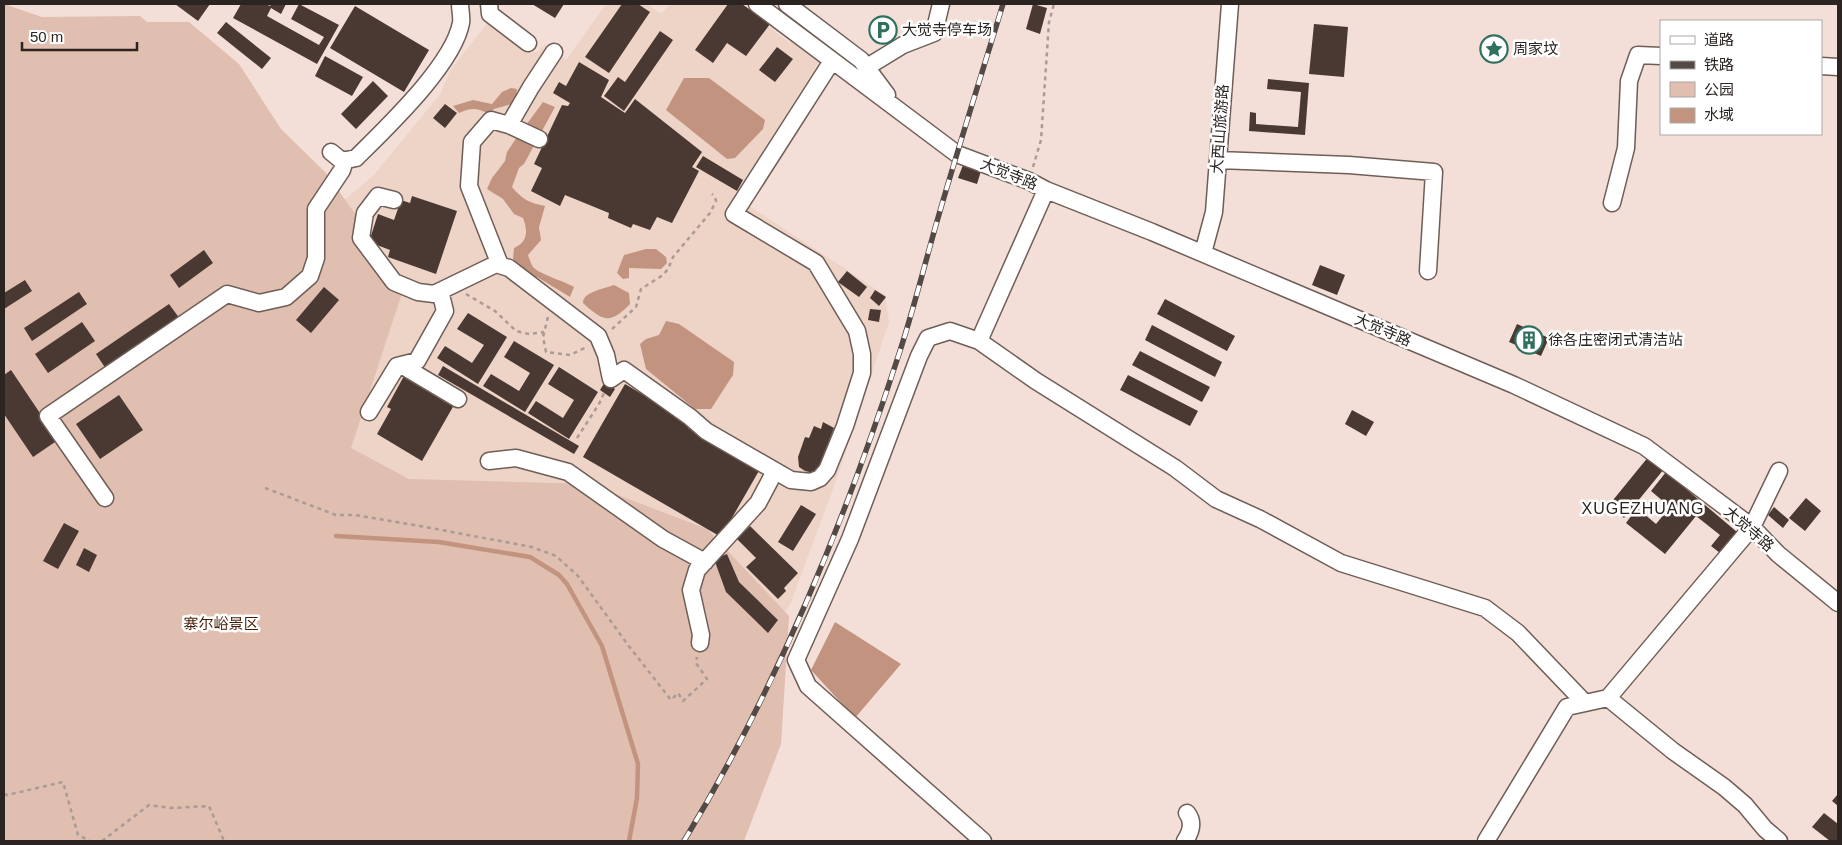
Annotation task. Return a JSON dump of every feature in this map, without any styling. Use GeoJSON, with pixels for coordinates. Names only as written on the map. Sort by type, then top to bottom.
{"type":"FeatureCollection","features":[{"type":"Feature","properties":{"kind":"street"},"geometry":{"type":"LineString","coordinates":[[331,152],[342,161],[356,158],[422,89],[455,40],[461,21],[460,4]]}},
{"type":"Feature","properties":{"kind":"street"},"geometry":{"type":"LineString","coordinates":[[489,4],[490,14],[528,43]]}},
{"type":"Feature","properties":{"kind":"street","name":"大觉寺路"},"geometry":{"type":"LineString","coordinates":[[757,4],[957,154],[1029,181],[1046,190],[1203,253],[1514,385],[1644,446],[1752,528],[1778,554],[1838,602]]}},
{"type":"Feature","properties":{"kind":"street","name":"大觉寺路"},"geometry":{"type":"LineString","coordinates":[[787,4],[854,54],[867,67],[897,109]]}},
{"type":"Feature","properties":{"kind":"street"},"geometry":{"type":"LineString","coordinates":[[867,67],[903,45],[934,32],[941,4]]}},
{"type":"Feature","properties":{"kind":"street","name":"大西山旅游路"},"geometry":{"type":"LineString","coordinates":[[1203,253],[1214,212],[1230,4]]}},
{"type":"Feature","properties":{"kind":"street"},"geometry":{"type":"LineString","coordinates":[[1612,203],[1626,148],[1629,80],[1633,51],[1660,56]]}},
{"type":"Feature","properties":{"kind":"street"},"geometry":{"type":"LineString","coordinates":[[509,125],[554,52]]}},
{"type":"Feature","properties":{"kind":"street"},"geometry":{"type":"LineString","coordinates":[[394,200],[378,196],[365,212],[361,238],[394,282],[418,292],[434,294],[496,264],[509,268],[589,328],[600,339],[606,355],[611,379],[624,370],[690,417],[706,431],[791,480],[810,482],[820,478],[827,470],[845,426],[862,373],[862,354],[857,331],[816,263],[734,214],[832,62]]}},
{"type":"Feature","properties":{"kind":"street"},"geometry":{"type":"LineString","coordinates":[[1822,66],[1838,67]]}},
{"type":"Feature","properties":{"kind":"street"},"geometry":{"type":"LineString","coordinates":[[500,265],[469,186],[472,142],[491,120],[509,125],[539,138]]}},
{"type":"Feature","properties":{"kind":"street"},"geometry":{"type":"LineString","coordinates":[[105,498],[48,416],[227,294],[259,303],[286,297],[310,276],[316,258],[316,209],[342,170],[345,160]]}},
{"type":"Feature","properties":{"kind":"street"},"geometry":{"type":"LineString","coordinates":[[1218,160],[1349,165],[1434,172],[1428,271]]}},
{"type":"Feature","properties":{"kind":"street"},"geometry":{"type":"LineString","coordinates":[[979,341],[1046,190]]}},
{"type":"Feature","properties":{"kind":"street"},"geometry":{"type":"LineString","coordinates":[[369,412],[397,366],[417,361],[445,311],[440,291]]}},
{"type":"Feature","properties":{"kind":"street"},"geometry":{"type":"LineString","coordinates":[[982,841],[808,686],[796,660],[850,539],[919,356],[928,338],[950,331],[979,341],[1036,381],[1175,468],[1216,499],[1341,563],[1485,608],[1518,633],[1585,703]]}},
{"type":"Feature","properties":{"kind":"street"},"geometry":{"type":"LineString","coordinates":[[401,365],[458,399]]}},
{"type":"Feature","properties":{"kind":"street"},"geometry":{"type":"LineString","coordinates":[[489,461],[516,458],[568,472],[663,539],[705,562]]}},
{"type":"Feature","properties":{"kind":"street"},"geometry":{"type":"LineString","coordinates":[[700,644],[701,635],[691,590],[697,570],[758,504],[775,471]]}},
{"type":"Feature","properties":{"kind":"street"},"geometry":{"type":"LineString","coordinates":[[1486,841],[1567,707],[1608,698],[1752,528],[1779,471]]}},
{"type":"Feature","properties":{"kind":"street"},"geometry":{"type":"LineString","coordinates":[[1608,698],[1673,752],[1724,787],[1779,841]]}},
{"type":"Feature","properties":{"kind":"street"},"geometry":{"type":"LineString","coordinates":[[1185,841],[1190,834],[1191,825],[1191,818],[1187,813]]}},
{"type":"Feature","properties":{"kind":"path"},"geometry":{"type":"LineString","coordinates":[[1029,181],[1041,140],[1049,22],[1054,4]]}},
{"type":"Feature","properties":{"kind":"path"},"geometry":{"type":"LineString","coordinates":[[554,302],[543,337],[546,352],[570,355],[591,346],[636,307],[641,289],[663,275],[668,269],[673,257],[714,208],[716,201],[712,194]]}},
{"type":"Feature","properties":{"kind":"path"},"geometry":{"type":"LineString","coordinates":[[457,283],[468,297],[495,311],[516,331],[529,334],[544,332]]}},
{"type":"Feature","properties":{"kind":"path"},"geometry":{"type":"LineString","coordinates":[[577,438],[600,404],[611,379]]}},
{"type":"Feature","properties":{"kind":"path"},"geometry":{"type":"LineString","coordinates":[[264,488],[336,515],[355,515],[532,547],[556,556],[578,576],[671,700],[678,693],[683,701],[707,679],[696,663],[700,644]]}},
{"type":"Feature","properties":{"kind":"path"},"geometry":{"type":"LineString","coordinates":[[4,794],[7,795],[63,782],[78,836],[90,841]]}},
{"type":"Feature","properties":{"kind":"path"},"geometry":{"type":"LineString","coordinates":[[102,841],[149,805],[171,808],[209,806],[224,841]]}},
{"type":"Feature","properties":{"kind":"shaded area"},"geometry":{"type":"Polygon","coordinates":[[[606,4],[647,4],[661,14],[670,4],[743,4],[770,24],[768,26],[790,43],[793,40],[820,61],[734,196],[885,295],[889,322],[836,481],[790,605],[769,634],[334,446],[337,206],[373,176],[441,93],[450,71],[488,22],[529,52],[538,52],[545,44],[566,60],[606,4]]]}},
{"type":"Feature","properties":{"kind":"green space","name":"寨尔峪景区"},"geometry":{"type":"Polygon","coordinates":[[[4,4],[42,17],[140,16],[147,22],[189,22],[239,64],[281,129],[326,173],[405,284],[351,448],[409,479],[589,484],[707,529],[789,616],[781,744],[744,841],[4,841],[4,4]]]}},
{"type":"Feature","properties":{"kind":"water"},"geometry":{"type":"Polygon","coordinates":[[[684,78],[709,78],[765,120],[763,129],[735,158],[727,159],[666,110],[684,78]]]}},
{"type":"Feature","properties":{"kind":"water"},"geometry":{"type":"Polygon","coordinates":[[[511,88],[517,89],[515,103],[494,109],[489,114],[474,109],[459,113],[453,106],[473,100],[492,104],[502,92],[511,88]]]}},
{"type":"Feature","properties":{"kind":"water"},"geometry":{"type":"Polygon","coordinates":[[[543,102],[555,107],[524,164],[519,168],[512,187],[526,200],[545,206],[539,227],[541,240],[528,255],[532,266],[536,270],[574,287],[570,297],[537,277],[533,278],[513,260],[514,248],[522,243],[526,236],[523,218],[514,214],[503,199],[487,189],[492,178],[505,161],[507,152],[543,102]]]}},
{"type":"Feature","properties":{"kind":"water"},"geometry":{"type":"Polygon","coordinates":[[[646,249],[656,249],[666,257],[667,263],[661,269],[629,268],[629,278],[623,279],[617,273],[624,255],[646,249]]]}},
{"type":"Feature","properties":{"kind":"water"},"geometry":{"type":"Polygon","coordinates":[[[614,285],[629,293],[630,304],[612,318],[601,317],[583,303],[586,296],[614,285]]]}},
{"type":"Feature","properties":{"kind":"water"},"geometry":{"type":"Polygon","coordinates":[[[666,321],[679,324],[734,362],[733,375],[711,409],[695,409],[646,369],[640,344],[646,339],[659,335],[666,321]]]}},
{"type":"Feature","properties":{"kind":"water"},"geometry":{"type":"Polygon","coordinates":[[[835,622],[901,664],[855,718],[811,670],[835,622]]]}},
{"type":"Feature","properties":{"kind":"building"},"geometry":{"type":"Polygon","coordinates":[[[175,4],[210,4],[198,21],[175,4]]]}},
{"type":"Feature","properties":{"kind":"building"},"geometry":{"type":"Polygon","coordinates":[[[241,4],[266,4],[270,6],[271,4],[286,4],[281,14],[271,8],[267,16],[319,45],[324,37],[291,19],[299,4],[339,25],[317,64],[233,18],[241,4]]]}},
{"type":"Feature","properties":{"kind":"building"},"geometry":{"type":"Polygon","coordinates":[[[532,4],[564,4],[555,18],[532,4]]]}},
{"type":"Feature","properties":{"kind":"building"},"geometry":{"type":"Polygon","coordinates":[[[622,4],[638,4],[650,12],[609,73],[585,57],[622,4]]]}},
{"type":"Feature","properties":{"kind":"building"},"geometry":{"type":"Polygon","coordinates":[[[728,4],[742,4],[770,24],[746,56],[727,43],[713,63],[695,50],[728,4]]]}},
{"type":"Feature","properties":{"kind":"building"},"geometry":{"type":"Polygon","coordinates":[[[1033,4],[1047,8],[1040,34],[1026,29],[1033,4]]]}},
{"type":"Feature","properties":{"kind":"building"},"geometry":{"type":"Polygon","coordinates":[[[355,6],[429,50],[404,92],[330,48],[355,6]]]}},
{"type":"Feature","properties":{"kind":"building"},"geometry":{"type":"Polygon","coordinates":[[[226,22],[271,58],[262,69],[217,33],[226,22]]]}},
{"type":"Feature","properties":{"kind":"building"},"geometry":{"type":"Polygon","coordinates":[[[1314,24],[1348,27],[1344,77],[1309,74],[1314,24]]]}},
{"type":"Feature","properties":{"kind":"building"},"geometry":{"type":"Polygon","coordinates":[[[660,31],[673,40],[624,111],[604,96],[618,77],[625,82],[660,31]]]}},
{"type":"Feature","properties":{"kind":"building"},"geometry":{"type":"Polygon","coordinates":[[[777,47],[793,59],[775,82],[759,70],[777,47]]]}},
{"type":"Feature","properties":{"kind":"building"},"geometry":{"type":"Polygon","coordinates":[[[325,56],[363,77],[352,96],[315,76],[325,56]]]}},
{"type":"Feature","properties":{"kind":"building"},"geometry":{"type":"Polygon","coordinates":[[[579,62],[609,80],[601,97],[625,113],[635,99],[702,152],[692,167],[699,171],[672,223],[657,217],[650,230],[633,224],[631,228],[608,218],[609,213],[565,195],[560,206],[531,191],[542,168],[534,164],[562,105],[568,106],[570,103],[553,93],[559,82],[566,86],[579,62]]]}},
{"type":"Feature","properties":{"kind":"building"},"geometry":{"type":"Polygon","coordinates":[[[1268,79],[1309,83],[1305,135],[1249,131],[1250,112],[1256,113],[1256,124],[1298,127],[1301,92],[1267,89],[1268,79]]]}},
{"type":"Feature","properties":{"kind":"building"},"geometry":{"type":"Polygon","coordinates":[[[373,81],[388,96],[356,129],[341,114],[373,81]]]}},
{"type":"Feature","properties":{"kind":"building"},"geometry":{"type":"Polygon","coordinates":[[[445,104],[457,113],[445,128],[433,118],[445,104]]]}},
{"type":"Feature","properties":{"kind":"building"},"geometry":{"type":"Polygon","coordinates":[[[703,156],[743,180],[737,191],[696,167],[703,156]]]}},
{"type":"Feature","properties":{"kind":"building"},"geometry":{"type":"Polygon","coordinates":[[[963,165],[981,171],[977,184],[958,178],[963,165]]]}},
{"type":"Feature","properties":{"kind":"building"},"geometry":{"type":"Polygon","coordinates":[[[412,196],[457,211],[436,274],[388,257],[390,250],[369,242],[378,214],[394,220],[401,200],[410,203],[412,196]]]}},
{"type":"Feature","properties":{"kind":"building"},"geometry":{"type":"Polygon","coordinates":[[[204,250],[213,263],[179,288],[170,275],[204,250]]]}},
{"type":"Feature","properties":{"kind":"building"},"geometry":{"type":"Polygon","coordinates":[[[1320,265],[1345,275],[1337,295],[1312,285],[1320,265]]]}},
{"type":"Feature","properties":{"kind":"building"},"geometry":{"type":"Polygon","coordinates":[[[847,271],[867,287],[859,297],[838,282],[847,271]]]}},
{"type":"Feature","properties":{"kind":"building"},"geometry":{"type":"Polygon","coordinates":[[[25,280],[32,291],[4,309],[4,293],[25,280]]]}},
{"type":"Feature","properties":{"kind":"building"},"geometry":{"type":"Polygon","coordinates":[[[324,287],[339,300],[311,333],[296,320],[324,287]]]}},
{"type":"Feature","properties":{"kind":"building"},"geometry":{"type":"Polygon","coordinates":[[[875,290],[886,297],[879,306],[870,298],[875,290]]]}},
{"type":"Feature","properties":{"kind":"building"},"geometry":{"type":"Polygon","coordinates":[[[79,292],[87,304],[32,341],[24,328],[79,292]]]}},
{"type":"Feature","properties":{"kind":"building"},"geometry":{"type":"Polygon","coordinates":[[[1165,299],[1235,336],[1227,351],[1157,314],[1165,299]]]}},
{"type":"Feature","properties":{"kind":"building"},"geometry":{"type":"Polygon","coordinates":[[[169,304],[180,319],[106,369],[96,354],[169,304]]]}},
{"type":"Feature","properties":{"kind":"building"},"geometry":{"type":"Polygon","coordinates":[[[870,309],[881,310],[879,322],[868,320],[870,309]]]}},
{"type":"Feature","properties":{"kind":"building"},"geometry":{"type":"Polygon","coordinates":[[[468,313],[507,337],[478,384],[437,358],[445,346],[472,363],[484,345],[457,329],[468,313]]]}},
{"type":"Feature","properties":{"kind":"building"},"geometry":{"type":"Polygon","coordinates":[[[82,322],[95,341],[48,373],[35,354],[82,322]]]}},
{"type":"Feature","properties":{"kind":"building","name":"徐各庄密闭式清洁站"},"geometry":{"type":"Polygon","coordinates":[[[1517,324],[1549,338],[1541,356],[1509,342],[1517,324]]]}},
{"type":"Feature","properties":{"kind":"building"},"geometry":{"type":"Polygon","coordinates":[[[1152,325],[1222,362],[1215,377],[1145,340],[1152,325]]]}},
{"type":"Feature","properties":{"kind":"building"},"geometry":{"type":"Polygon","coordinates":[[[514,341],[554,365],[525,412],[483,386],[491,374],[519,391],[530,373],[504,357],[514,341]]]}},
{"type":"Feature","properties":{"kind":"building"},"geometry":{"type":"Polygon","coordinates":[[[1140,351],[1210,387],[1202,402],[1132,365],[1140,351]]]}},
{"type":"Feature","properties":{"kind":"building"},"geometry":{"type":"Polygon","coordinates":[[[443,366],[579,446],[574,454],[438,375],[443,366]]]}},
{"type":"Feature","properties":{"kind":"building"},"geometry":{"type":"Polygon","coordinates":[[[559,367],[598,392],[569,439],[528,413],[536,401],[563,418],[574,400],[548,384],[559,367]]]}},
{"type":"Feature","properties":{"kind":"building"},"geometry":{"type":"Polygon","coordinates":[[[11,370],[58,440],[33,457],[4,414],[4,375],[11,370]]]}},
{"type":"Feature","properties":{"kind":"building"},"geometry":{"type":"Polygon","coordinates":[[[1128,375],[1198,411],[1190,426],[1120,390],[1128,375]]]}},
{"type":"Feature","properties":{"kind":"building"},"geometry":{"type":"Polygon","coordinates":[[[404,376],[454,405],[422,461],[377,434],[391,409],[387,407],[404,376]]]}},
{"type":"Feature","properties":{"kind":"building"},"geometry":{"type":"Polygon","coordinates":[[[605,382],[615,389],[610,397],[600,390],[605,382]]]}},
{"type":"Feature","properties":{"kind":"building"},"geometry":{"type":"Polygon","coordinates":[[[625,384],[691,423],[688,428],[760,469],[721,537],[583,457],[625,384]]]}},
{"type":"Feature","properties":{"kind":"building"},"geometry":{"type":"Polygon","coordinates":[[[119,395],[143,430],[100,459],[76,424],[119,395]]]}},
{"type":"Feature","properties":{"kind":"building"},"geometry":{"type":"Polygon","coordinates":[[[1352,410],[1374,422],[1366,436],[1345,424],[1352,410]]]}},
{"type":"Feature","properties":{"kind":"building"},"geometry":{"type":"Polygon","coordinates":[[[823,422],[834,428],[818,469],[814,473],[805,471],[799,467],[798,457],[805,437],[809,438],[814,426],[821,429],[823,422]]]}},
{"type":"Feature","properties":{"kind":"building"},"geometry":{"type":"Polygon","coordinates":[[[1649,456],[1664,469],[1624,518],[1609,505],[1649,456]]]}},
{"type":"Feature","properties":{"kind":"building"},"geometry":{"type":"Polygon","coordinates":[[[1666,472],[1737,532],[1720,553],[1711,546],[1720,535],[1696,516],[1665,554],[1626,523],[1637,508],[1656,524],[1670,507],[1651,491],[1666,472]]]}},
{"type":"Feature","properties":{"kind":"building"},"geometry":{"type":"Polygon","coordinates":[[[1806,498],[1821,511],[1805,531],[1789,518],[1806,498]]]}},
{"type":"Feature","properties":{"kind":"building"},"geometry":{"type":"Polygon","coordinates":[[[801,505],[816,514],[793,551],[778,542],[801,505]]]}},
{"type":"Feature","properties":{"kind":"building"},"geometry":{"type":"Polygon","coordinates":[[[1774,507],[1789,520],[1783,528],[1768,515],[1774,507]]]}},
{"type":"Feature","properties":{"kind":"building"},"geometry":{"type":"Polygon","coordinates":[[[64,523],[79,531],[58,569],[43,561],[64,523]]]}},
{"type":"Feature","properties":{"kind":"building"},"geometry":{"type":"Polygon","coordinates":[[[750,526],[798,573],[784,588],[786,591],[778,599],[746,567],[756,558],[737,539],[750,526]]]}},
{"type":"Feature","properties":{"kind":"building"},"geometry":{"type":"Polygon","coordinates":[[[84,548],[97,555],[89,572],[76,565],[84,548]]]}},
{"type":"Feature","properties":{"kind":"building"},"geometry":{"type":"Polygon","coordinates":[[[727,554],[739,582],[778,620],[768,633],[726,592],[714,559],[727,554]]]}},
{"type":"Feature","properties":{"kind":"building"},"geometry":{"type":"Polygon","coordinates":[[[1838,794],[1838,806],[1832,801],[1838,794]]]}},
{"type":"Feature","properties":{"kind":"building"},"geometry":{"type":"Polygon","coordinates":[[[1824,813],[1838,824],[1838,841],[1830,841],[1812,827],[1824,813]]]}},
{"type":"Feature","properties":{"kind":"waterway"},"geometry":{"type":"LineString","coordinates":[[336,536],[439,542],[530,557],[559,575],[567,584],[602,646],[638,764],[637,798],[629,841]]}},
{"type":"Feature","properties":{"kind":"railway"},"geometry":{"type":"LineString","coordinates":[[684,841],[717,784],[777,668],[804,608],[853,487],[902,344],[934,230],[1003,4]]}},
{"type":"Feature","properties":{"kind":"place","name":"大觉寺停车场"},"geometry":{"type":"Point","coordinates":[883,30]}},
{"type":"Feature","properties":{"kind":"place","name":"周家坟"},"geometry":{"type":"Point","coordinates":[1494,49]}},
{"type":"Feature","properties":{"kind":"place","name":"徐各庄密闭式清洁站"},"geometry":{"type":"Point","coordinates":[1529,340]}},
{"type":"Feature","properties":{"kind":"district","name":"XUGEZHUANG"},"geometry":{"type":"Point","coordinates":[1643,508]}}]}
